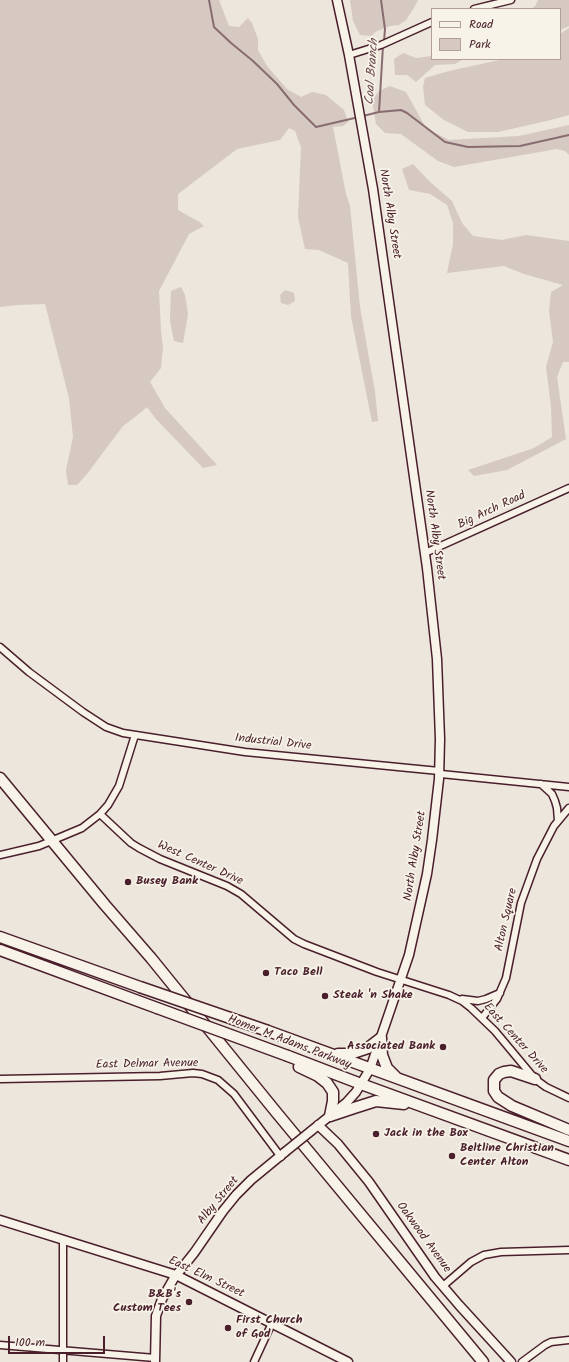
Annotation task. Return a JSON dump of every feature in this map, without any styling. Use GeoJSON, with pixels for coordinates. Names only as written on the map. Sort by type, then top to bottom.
{"type":"FeatureCollection","features":[{"type":"Feature","properties":{"kind":"main road"},"geometry":{"type":"LineString","coordinates":[[0,778],[156,964],[276,1112],[483,1362]]}},
{"type":"Feature","properties":{"kind":"main road","name":"Homer M Adams Parkway"},"geometry":{"type":"LineString","coordinates":[[0,937],[268,1031],[569,1141]]}},
{"type":"Feature","properties":{"kind":"main road","name":"Homer M Adams Parkway"},"geometry":{"type":"LineString","coordinates":[[0,950],[569,1160]]}},
{"type":"Feature","properties":{"kind":"main road"},"geometry":{"type":"LineString","coordinates":[[329,1054],[350,1054],[368,1048],[381,1038]]}},
{"type":"Feature","properties":{"kind":"main road"},"geometry":{"type":"LineString","coordinates":[[381,1038],[382,1055],[387,1068],[398,1079]]}},
{"type":"Feature","properties":{"kind":"main road"},"geometry":{"type":"LineString","coordinates":[[261,1046],[318,1076],[327,1083],[333,1092],[330,1116],[376,1101],[424,1107]]}},
{"type":"Feature","properties":{"kind":"main road"},"geometry":{"type":"LineString","coordinates":[[535,1079],[511,1071],[504,1072],[499,1074],[494,1080],[494,1091],[498,1097],[512,1106],[569,1130]]}},
{"type":"Feature","properties":{"kind":"street","name":"North Alby Street"},"geometry":{"type":"LineString","coordinates":[[337,0],[365,140],[381,242],[424,553],[437,659],[439,695],[439,771],[427,874],[409,955],[370,1069]]}},
{"type":"Feature","properties":{"kind":"street"},"geometry":{"type":"LineString","coordinates":[[478,8],[511,0]]}},
{"type":"Feature","properties":{"kind":"street"},"geometry":{"type":"LineString","coordinates":[[349,55],[381,45],[431,22]]}},
{"type":"Feature","properties":{"kind":"street","name":"Big Arch Road"},"geometry":{"type":"LineString","coordinates":[[424,553],[569,488]]}},
{"type":"Feature","properties":{"kind":"street","name":"Industrial Drive"},"geometry":{"type":"LineString","coordinates":[[0,647],[29,672],[83,712],[113,730],[246,752],[439,771],[441,774],[569,787]]}},
{"type":"Feature","properties":{"kind":"street"},"geometry":{"type":"LineString","coordinates":[[0,855],[39,846],[52,841],[82,828],[100,814],[108,805],[119,786],[136,735]]}},
{"type":"Feature","properties":{"kind":"street"},"geometry":{"type":"LineString","coordinates":[[541,784],[552,794],[557,808],[558,821]]}},
{"type":"Feature","properties":{"kind":"street","name":"Alton Square"},"geometry":{"type":"LineString","coordinates":[[482,1018],[500,993],[506,978],[515,927],[522,899],[540,854],[558,821],[569,808]]}},
{"type":"Feature","properties":{"kind":"street","name":"West Center Drive"},"geometry":{"type":"LineString","coordinates":[[100,814],[131,843],[139,848],[160,859],[228,886],[241,894],[294,939],[377,972],[401,979]]}},
{"type":"Feature","properties":{"kind":"street","name":"East Center Drive"},"geometry":{"type":"LineString","coordinates":[[401,979],[455,997],[472,1008],[495,1031],[535,1079],[546,1087],[569,1098]]}},
{"type":"Feature","properties":{"kind":"street"},"geometry":{"type":"LineString","coordinates":[[455,997],[478,1001],[500,993]]}},
{"type":"Feature","properties":{"kind":"street","name":"Alby Street"},"geometry":{"type":"LineString","coordinates":[[155,1360],[155,1328],[158,1311],[162,1299],[176,1275],[236,1195],[251,1180],[347,1102],[356,1092],[370,1069]]}},
{"type":"Feature","properties":{"kind":"street","name":"East Delmar Avenue"},"geometry":{"type":"LineString","coordinates":[[0,1079],[160,1076],[193,1073],[202,1074],[218,1080],[234,1094],[283,1154]]}},
{"type":"Feature","properties":{"kind":"street","name":"Oakwood Avenue"},"geometry":{"type":"LineString","coordinates":[[318,1125],[338,1144],[369,1182],[414,1248],[443,1286],[468,1316],[511,1362]]}},
{"type":"Feature","properties":{"kind":"street","name":"East Elm Street"},"geometry":{"type":"LineString","coordinates":[[0,1220],[176,1275],[348,1362]]}},
{"type":"Feature","properties":{"kind":"street"},"geometry":{"type":"LineString","coordinates":[[62,1240],[63,1362]]}},
{"type":"Feature","properties":{"kind":"street"},"geometry":{"type":"LineString","coordinates":[[443,1286],[471,1262],[484,1255],[501,1252],[569,1250]]}},
{"type":"Feature","properties":{"kind":"street"},"geometry":{"type":"LineString","coordinates":[[254,1362],[272,1323]]}},
{"type":"Feature","properties":{"kind":"street"},"geometry":{"type":"LineString","coordinates":[[522,1362],[545,1345],[569,1340]]}},
{"type":"Feature","properties":{"kind":"street"},"geometry":{"type":"LineString","coordinates":[[0,1345],[155,1360]]}},
{"type":"Feature","properties":{"kind":"green space"},"geometry":{"type":"Polygon","coordinates":[[[0,0],[219,0],[229,26],[239,27],[248,18],[252,23],[258,39],[258,50],[267,66],[287,89],[301,97],[312,92],[326,95],[344,110],[348,122],[343,126],[333,127],[346,194],[350,206],[360,307],[375,392],[378,421],[372,422],[351,316],[348,263],[319,250],[305,249],[298,217],[301,147],[295,131],[289,128],[280,140],[237,149],[178,194],[178,210],[201,223],[204,227],[189,234],[159,291],[163,347],[161,368],[150,382],[165,408],[217,465],[203,468],[156,419],[147,407],[123,426],[77,485],[68,485],[66,470],[73,437],[69,398],[45,304],[0,307],[0,0]]]}},
{"type":"Feature","properties":{"kind":"green space"},"geometry":{"type":"Polygon","coordinates":[[[350,0],[418,0],[406,20],[399,25],[390,26],[377,31],[371,36],[360,35],[353,21],[350,0]]]}},
{"type":"Feature","properties":{"kind":"green space"},"geometry":{"type":"Polygon","coordinates":[[[538,0],[569,0],[569,26],[561,30],[561,8],[532,8],[538,0]]]}},
{"type":"Feature","properties":{"kind":"green space"},"geometry":{"type":"Polygon","coordinates":[[[569,28],[569,115],[498,132],[468,132],[444,120],[425,105],[423,87],[425,78],[499,60],[561,60],[561,33],[569,28]]]}},
{"type":"Feature","properties":{"kind":"green space"},"geometry":{"type":"Polygon","coordinates":[[[403,53],[416,58],[431,56],[431,60],[461,60],[455,64],[435,65],[416,82],[407,75],[395,75],[394,59],[403,53]]]}},
{"type":"Feature","properties":{"kind":"green space"},"geometry":{"type":"Polygon","coordinates":[[[390,86],[406,92],[426,128],[449,140],[519,136],[569,125],[569,155],[565,151],[557,149],[454,167],[438,161],[401,134],[385,133],[376,124],[372,100],[379,91],[390,86]]]}},
{"type":"Feature","properties":{"kind":"green space"},"geometry":{"type":"Polygon","coordinates":[[[413,164],[430,182],[452,201],[462,223],[473,236],[502,240],[526,235],[569,241],[569,362],[563,362],[557,377],[566,439],[507,470],[474,476],[468,470],[534,448],[552,437],[551,406],[546,367],[553,342],[549,310],[551,292],[563,285],[524,274],[504,266],[447,273],[453,244],[453,223],[447,205],[430,194],[409,190],[402,169],[413,164]]]}},
{"type":"Feature","properties":{"kind":"green space"},"geometry":{"type":"Polygon","coordinates":[[[181,287],[185,295],[188,314],[183,343],[174,341],[170,321],[171,291],[181,287]]]}},
{"type":"Feature","properties":{"kind":"green space"},"geometry":{"type":"Polygon","coordinates":[[[285,290],[294,293],[295,301],[288,305],[281,303],[280,295],[285,290]]]}},
{"type":"Feature","properties":{"kind":"waterway"},"geometry":{"type":"LineString","coordinates":[[209,0],[214,27],[277,84],[294,105],[316,127],[359,117]]}},
{"type":"Feature","properties":{"kind":"waterway","name":"Coal Branch"},"geometry":{"type":"LineString","coordinates":[[381,0],[385,29],[384,41]]}},
{"type":"Feature","properties":{"kind":"waterway","name":"Coal Branch"},"geometry":{"type":"LineString","coordinates":[[379,112],[383,46]]}},
{"type":"Feature","properties":{"kind":"waterway","name":"Coal Branch"},"geometry":{"type":"LineString","coordinates":[[363,116],[379,112],[401,110],[445,142],[468,147],[520,146],[569,135]]}},
{"type":"Feature","properties":{"kind":"place","name":"Busey Bank"},"geometry":{"type":"Point","coordinates":[128,882]}},
{"type":"Feature","properties":{"kind":"place","name":"Taco Bell"},"geometry":{"type":"Point","coordinates":[266,973]}},
{"type":"Feature","properties":{"kind":"place","name":"Steak 'n Shake"},"geometry":{"type":"Point","coordinates":[325,996]}},
{"type":"Feature","properties":{"kind":"place","name":"Associated Bank"},"geometry":{"type":"Point","coordinates":[443,1047]}},
{"type":"Feature","properties":{"kind":"place","name":"Jack in the Box"},"geometry":{"type":"Point","coordinates":[376,1134]}},
{"type":"Feature","properties":{"kind":"place","name":"Beltline Christian Center Alton"},"geometry":{"type":"Point","coordinates":[452,1156]}},
{"type":"Feature","properties":{"kind":"place","name":"B&B's Custom Tees"},"geometry":{"type":"Point","coordinates":[189,1302]}},
{"type":"Feature","properties":{"kind":"place","name":"First Church of God"},"geometry":{"type":"Point","coordinates":[228,1328]}}]}
